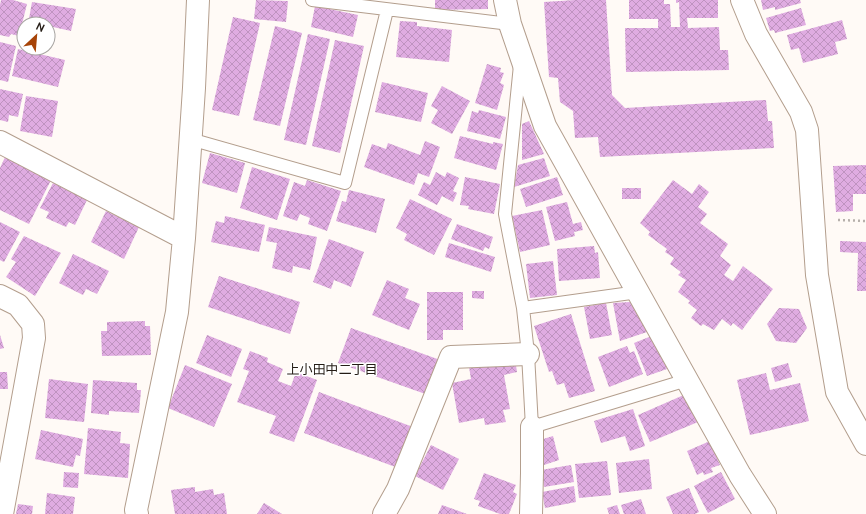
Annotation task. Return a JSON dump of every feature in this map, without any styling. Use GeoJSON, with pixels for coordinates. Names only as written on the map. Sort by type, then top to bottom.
{"type":"FeatureCollection","features":[{"type":"Feature","properties":{"kind":"street"},"geometry":{"type":"LineString","coordinates":[[137,514],[136,510],[176,312],[184,238],[198,0]]}},
{"type":"Feature","properties":{"kind":"street"},"geometry":{"type":"LineString","coordinates":[[505,0],[510,24],[520,56],[545,126],[740,476],[765,514]]}},
{"type":"Feature","properties":{"kind":"street"},"geometry":{"type":"LineString","coordinates":[[742,0],[756,34],[801,112],[807,130],[817,275],[838,392],[866,444]]}},
{"type":"Feature","properties":{"kind":"street"},"geometry":{"type":"LineString","coordinates":[[0,142],[184,238]]}},
{"type":"Feature","properties":{"kind":"street"},"geometry":{"type":"LineString","coordinates":[[0,296],[18,305],[33,324],[34,338],[2,514]]}},
{"type":"Feature","properties":{"kind":"street"},"geometry":{"type":"LineString","coordinates":[[384,514],[398,489],[451,357],[528,354]]}},
{"type":"Feature","properties":{"kind":"street"},"geometry":{"type":"LineString","coordinates":[[531,514],[532,427]]}},
{"type":"Feature","properties":{"kind":"lane"},"geometry":{"type":"LineString","coordinates":[[312,0],[510,24]]}},
{"type":"Feature","properties":{"kind":"lane"},"geometry":{"type":"LineString","coordinates":[[190,139],[345,182],[387,10]]}},
{"type":"Feature","properties":{"kind":"lane"},"geometry":{"type":"LineString","coordinates":[[520,56],[505,214],[522,308],[528,354],[532,427],[687,380]]}},
{"type":"Feature","properties":{"kind":"lane"},"geometry":{"type":"LineString","coordinates":[[522,308],[638,292]]}},
{"type":"Feature","properties":{"kind":"building"},"geometry":{"type":"Polygon","coordinates":[[[1,0],[13,0],[27,4],[24,16],[16,16],[16,35],[11,34],[9,37],[0,35],[1,0]]]}},
{"type":"Feature","properties":{"kind":"building"},"geometry":{"type":"Polygon","coordinates":[[[256,0],[288,1],[286,22],[254,19],[256,0]]]}},
{"type":"Feature","properties":{"kind":"building"},"geometry":{"type":"Polygon","coordinates":[[[435,0],[488,0],[488,9],[435,10],[435,0]]]}},
{"type":"Feature","properties":{"kind":"building"},"geometry":{"type":"Polygon","coordinates":[[[606,0],[612,95],[625,108],[766,100],[768,121],[772,121],[774,148],[600,157],[598,137],[575,138],[573,111],[560,102],[558,78],[549,77],[544,2],[606,0]]]}},
{"type":"Feature","properties":{"kind":"building"},"geometry":{"type":"Polygon","coordinates":[[[629,0],[664,0],[664,4],[670,4],[671,27],[680,27],[679,2],[676,3],[676,0],[718,0],[718,18],[687,18],[688,28],[719,27],[720,50],[728,50],[729,70],[626,72],[625,28],[658,28],[658,19],[629,19],[629,0]]]}},
{"type":"Feature","properties":{"kind":"building"},"geometry":{"type":"Polygon","coordinates":[[[761,0],[800,0],[801,3],[775,10],[775,7],[763,10],[761,0]]]}},
{"type":"Feature","properties":{"kind":"building"},"geometry":{"type":"Polygon","coordinates":[[[32,2],[76,9],[71,31],[56,28],[56,16],[29,16],[32,2]]]}},
{"type":"Feature","properties":{"kind":"building"},"geometry":{"type":"Polygon","coordinates":[[[315,6],[358,15],[353,37],[311,27],[315,6]]]}},
{"type":"Feature","properties":{"kind":"building"},"geometry":{"type":"Polygon","coordinates":[[[801,8],[806,25],[775,33],[774,30],[770,31],[766,18],[801,8]]]}},
{"type":"Feature","properties":{"kind":"building"},"geometry":{"type":"Polygon","coordinates":[[[233,17],[260,23],[239,116],[212,110],[233,17]]]}},
{"type":"Feature","properties":{"kind":"building"},"geometry":{"type":"Polygon","coordinates":[[[842,20],[847,39],[835,42],[838,54],[803,63],[799,48],[791,50],[787,35],[842,20]]]}},
{"type":"Feature","properties":{"kind":"building"},"geometry":{"type":"Polygon","coordinates":[[[400,21],[417,22],[417,26],[452,30],[449,62],[396,57],[400,21]]]}},
{"type":"Feature","properties":{"kind":"building"},"geometry":{"type":"Polygon","coordinates":[[[275,26],[302,33],[280,126],[253,120],[275,26]]]}},
{"type":"Feature","properties":{"kind":"building"},"geometry":{"type":"Polygon","coordinates":[[[308,34],[330,39],[306,145],[284,140],[308,34]]]}},
{"type":"Feature","properties":{"kind":"building"},"geometry":{"type":"Polygon","coordinates":[[[335,40],[364,46],[340,153],[312,146],[335,40]]]}},
{"type":"Feature","properties":{"kind":"building"},"geometry":{"type":"Polygon","coordinates":[[[0,42],[16,46],[8,82],[0,80],[0,42]]]}},
{"type":"Feature","properties":{"kind":"building"},"geometry":{"type":"Polygon","coordinates":[[[16,56],[48,56],[65,60],[58,87],[12,76],[16,56]]]}},
{"type":"Feature","properties":{"kind":"building"},"geometry":{"type":"Polygon","coordinates":[[[487,64],[501,68],[500,72],[504,73],[500,83],[504,85],[497,110],[475,103],[487,64]]]}},
{"type":"Feature","properties":{"kind":"building"},"geometry":{"type":"Polygon","coordinates":[[[382,82],[428,93],[421,122],[375,112],[382,82]]]}},
{"type":"Feature","properties":{"kind":"building"},"geometry":{"type":"Polygon","coordinates":[[[442,86],[470,101],[452,134],[431,123],[438,110],[431,106],[442,86]]]}},
{"type":"Feature","properties":{"kind":"building"},"geometry":{"type":"Polygon","coordinates":[[[0,89],[23,94],[18,117],[9,115],[8,122],[0,120],[0,89]]]}},
{"type":"Feature","properties":{"kind":"building"},"geometry":{"type":"Polygon","coordinates":[[[26,96],[58,101],[52,137],[20,131],[26,96]]]}},
{"type":"Feature","properties":{"kind":"building"},"geometry":{"type":"Polygon","coordinates":[[[479,110],[506,117],[500,139],[467,131],[472,111],[478,113],[479,110]]]}},
{"type":"Feature","properties":{"kind":"building"},"geometry":{"type":"Polygon","coordinates":[[[529,121],[544,154],[522,160],[522,124],[529,121]]]}},
{"type":"Feature","properties":{"kind":"building"},"geometry":{"type":"Polygon","coordinates":[[[460,136],[493,144],[493,142],[503,144],[496,170],[454,158],[460,136]]]}},
{"type":"Feature","properties":{"kind":"building"},"geometry":{"type":"Polygon","coordinates":[[[425,141],[440,147],[429,177],[418,173],[414,185],[364,167],[372,144],[386,149],[388,143],[420,155],[425,141]]]}},
{"type":"Feature","properties":{"kind":"building"},"geometry":{"type":"Polygon","coordinates":[[[210,153],[245,163],[237,193],[202,183],[210,153]]]}},
{"type":"Feature","properties":{"kind":"building"},"geometry":{"type":"Polygon","coordinates":[[[6,155],[52,178],[29,224],[0,210],[0,168],[6,155]]]}},
{"type":"Feature","properties":{"kind":"building"},"geometry":{"type":"Polygon","coordinates":[[[544,158],[550,176],[514,187],[518,165],[544,158]]]}},
{"type":"Feature","properties":{"kind":"building"},"geometry":{"type":"Polygon","coordinates":[[[866,165],[866,194],[853,194],[853,211],[836,212],[833,166],[866,165]]]}},
{"type":"Feature","properties":{"kind":"building"},"geometry":{"type":"Polygon","coordinates":[[[252,167],[290,179],[277,220],[240,208],[252,167]]]}},
{"type":"Feature","properties":{"kind":"building"},"geometry":{"type":"Polygon","coordinates":[[[436,172],[445,177],[447,172],[459,178],[453,191],[457,193],[453,202],[442,196],[437,205],[418,195],[424,182],[430,185],[436,172]]]}},
{"type":"Feature","properties":{"kind":"building"},"geometry":{"type":"Polygon","coordinates":[[[465,177],[500,184],[494,214],[468,209],[469,206],[460,205],[465,177]]]}},
{"type":"Feature","properties":{"kind":"building"},"geometry":{"type":"Polygon","coordinates":[[[557,177],[563,195],[526,207],[520,189],[557,177]]]}},
{"type":"Feature","properties":{"kind":"building"},"geometry":{"type":"Polygon","coordinates":[[[307,180],[341,191],[327,231],[308,224],[310,218],[300,214],[297,221],[283,216],[294,182],[305,186],[307,180]]]}},
{"type":"Feature","properties":{"kind":"building"},"geometry":{"type":"Polygon","coordinates":[[[673,180],[692,194],[699,184],[709,192],[698,207],[707,214],[700,223],[728,244],[720,256],[731,265],[724,275],[733,281],[743,266],[773,289],[742,330],[733,323],[731,326],[722,319],[714,330],[703,324],[701,326],[691,318],[697,310],[688,303],[690,301],[678,292],[686,280],[678,275],[681,272],[670,264],[674,258],[665,252],[667,249],[648,235],[650,232],[640,223],[673,180]]]}},
{"type":"Feature","properties":{"kind":"building"},"geometry":{"type":"Polygon","coordinates":[[[53,183],[87,200],[75,225],[69,222],[66,227],[46,218],[49,212],[40,208],[53,183]]]}},
{"type":"Feature","properties":{"kind":"building"},"geometry":{"type":"Polygon","coordinates":[[[622,188],[641,188],[641,199],[622,199],[622,188]]]}},
{"type":"Feature","properties":{"kind":"building"},"geometry":{"type":"Polygon","coordinates":[[[349,190],[385,199],[376,233],[336,221],[342,201],[346,202],[349,190]]]}},
{"type":"Feature","properties":{"kind":"building"},"geometry":{"type":"Polygon","coordinates":[[[410,199],[452,219],[434,255],[404,240],[407,234],[396,228],[410,199]]]}},
{"type":"Feature","properties":{"kind":"building"},"geometry":{"type":"Polygon","coordinates":[[[567,202],[573,224],[581,222],[583,230],[574,232],[575,236],[555,241],[546,207],[567,202]]]}},
{"type":"Feature","properties":{"kind":"building"},"geometry":{"type":"Polygon","coordinates":[[[542,210],[550,245],[520,252],[512,216],[542,210]]]}},
{"type":"Feature","properties":{"kind":"building"},"geometry":{"type":"Polygon","coordinates":[[[106,211],[139,227],[124,259],[91,242],[106,211]]]}},
{"type":"Feature","properties":{"kind":"building"},"geometry":{"type":"Polygon","coordinates":[[[225,216],[265,225],[259,252],[211,242],[216,221],[224,223],[225,216]]]}},
{"type":"Feature","properties":{"kind":"building"},"geometry":{"type":"Polygon","coordinates":[[[0,222],[20,232],[4,262],[0,260],[0,222]]]}},
{"type":"Feature","properties":{"kind":"building"},"geometry":{"type":"Polygon","coordinates":[[[457,224],[493,237],[489,249],[485,247],[483,251],[451,239],[457,224]]]}},
{"type":"Feature","properties":{"kind":"building"},"geometry":{"type":"Polygon","coordinates":[[[269,227],[317,237],[310,270],[293,266],[292,273],[272,268],[277,243],[266,241],[269,227]]]}},
{"type":"Feature","properties":{"kind":"building"},"geometry":{"type":"Polygon","coordinates":[[[24,236],[61,253],[35,296],[6,277],[16,262],[11,259],[24,236]]]}},
{"type":"Feature","properties":{"kind":"building"},"geometry":{"type":"Polygon","coordinates":[[[329,239],[364,252],[351,287],[334,280],[331,289],[313,282],[329,239]]]}},
{"type":"Feature","properties":{"kind":"building"},"geometry":{"type":"Polygon","coordinates":[[[840,241],[866,242],[866,291],[857,291],[858,253],[840,252],[840,241]]]}},
{"type":"Feature","properties":{"kind":"building"},"geometry":{"type":"Polygon","coordinates":[[[449,243],[495,257],[491,272],[445,257],[449,243]]]}},
{"type":"Feature","properties":{"kind":"building"},"geometry":{"type":"Polygon","coordinates":[[[594,246],[595,253],[598,252],[600,278],[559,281],[557,249],[594,246]]]}},
{"type":"Feature","properties":{"kind":"building"},"geometry":{"type":"Polygon","coordinates":[[[73,254],[109,271],[97,294],[86,289],[83,295],[59,283],[73,254]]]}},
{"type":"Feature","properties":{"kind":"building"},"geometry":{"type":"Polygon","coordinates":[[[553,261],[557,295],[530,298],[526,264],[553,261]]]}},
{"type":"Feature","properties":{"kind":"building"},"geometry":{"type":"Polygon","coordinates":[[[219,276],[300,302],[290,334],[208,307],[219,276]]]}},
{"type":"Feature","properties":{"kind":"building"},"geometry":{"type":"Polygon","coordinates":[[[387,280],[409,289],[405,298],[420,304],[409,330],[372,315],[387,280]]]}},
{"type":"Feature","properties":{"kind":"building"},"geometry":{"type":"Polygon","coordinates":[[[472,291],[484,291],[484,299],[472,298],[472,291]]]}},
{"type":"Feature","properties":{"kind":"building"},"geometry":{"type":"Polygon","coordinates":[[[427,292],[463,292],[463,330],[443,330],[443,340],[427,340],[427,292]]]}},
{"type":"Feature","properties":{"kind":"building"},"geometry":{"type":"Polygon","coordinates":[[[630,302],[650,331],[620,341],[613,303],[630,302]]]}},
{"type":"Feature","properties":{"kind":"building"},"geometry":{"type":"Polygon","coordinates":[[[606,303],[612,335],[590,339],[584,307],[606,303]]]}},
{"type":"Feature","properties":{"kind":"building"},"geometry":{"type":"Polygon","coordinates":[[[779,308],[799,309],[807,328],[796,343],[776,341],[767,324],[779,308]]]}},
{"type":"Feature","properties":{"kind":"building"},"geometry":{"type":"Polygon","coordinates":[[[571,314],[595,391],[569,398],[564,383],[557,385],[552,371],[549,372],[534,326],[571,314]]]}},
{"type":"Feature","properties":{"kind":"building"},"geometry":{"type":"Polygon","coordinates":[[[145,321],[145,326],[150,326],[151,355],[102,356],[101,331],[107,331],[107,322],[145,321]]]}},
{"type":"Feature","properties":{"kind":"building"},"geometry":{"type":"Polygon","coordinates":[[[351,328],[443,361],[431,396],[338,363],[351,328]]]}},
{"type":"Feature","properties":{"kind":"building"},"geometry":{"type":"Polygon","coordinates":[[[0,335],[4,348],[0,349],[0,335]]]}},
{"type":"Feature","properties":{"kind":"building"},"geometry":{"type":"Polygon","coordinates":[[[207,335],[242,349],[231,377],[196,363],[207,335]]]}},
{"type":"Feature","properties":{"kind":"building"},"geometry":{"type":"Polygon","coordinates":[[[654,335],[667,369],[647,376],[634,343],[654,335]]]}},
{"type":"Feature","properties":{"kind":"building"},"geometry":{"type":"Polygon","coordinates":[[[627,346],[630,353],[634,351],[643,374],[609,387],[598,357],[627,346]]]}},
{"type":"Feature","properties":{"kind":"building"},"geometry":{"type":"Polygon","coordinates":[[[250,351],[268,358],[267,362],[283,369],[278,381],[291,386],[296,372],[317,380],[294,442],[269,433],[276,416],[237,402],[249,371],[243,369],[250,351]]]}},
{"type":"Feature","properties":{"kind":"building"},"geometry":{"type":"Polygon","coordinates":[[[515,359],[517,372],[504,375],[510,409],[503,410],[506,422],[485,425],[484,418],[459,423],[452,383],[471,379],[469,367],[515,359]]]}},
{"type":"Feature","properties":{"kind":"building"},"geometry":{"type":"Polygon","coordinates":[[[788,363],[792,377],[775,382],[771,368],[788,363]]]}},
{"type":"Feature","properties":{"kind":"building"},"geometry":{"type":"Polygon","coordinates":[[[185,365],[232,384],[214,427],[168,408],[185,365]]]}},
{"type":"Feature","properties":{"kind":"building"},"geometry":{"type":"Polygon","coordinates":[[[0,372],[7,372],[8,389],[0,389],[0,372]]]}},
{"type":"Feature","properties":{"kind":"building"},"geometry":{"type":"Polygon","coordinates":[[[766,373],[770,390],[800,383],[809,421],[750,435],[737,380],[766,373]]]}},
{"type":"Feature","properties":{"kind":"building"},"geometry":{"type":"Polygon","coordinates":[[[49,379],[88,384],[84,422],[45,418],[49,379]]]}},
{"type":"Feature","properties":{"kind":"building"},"geometry":{"type":"Polygon","coordinates":[[[93,380],[137,383],[137,390],[141,390],[139,413],[109,411],[109,415],[91,413],[93,380]]]}},
{"type":"Feature","properties":{"kind":"building"},"geometry":{"type":"Polygon","coordinates":[[[319,392],[413,427],[398,468],[304,433],[319,392]]]}},
{"type":"Feature","properties":{"kind":"building"},"geometry":{"type":"Polygon","coordinates":[[[686,394],[698,422],[650,442],[638,415],[686,394]]]}},
{"type":"Feature","properties":{"kind":"building"},"geometry":{"type":"Polygon","coordinates":[[[633,409],[645,446],[630,451],[625,436],[601,443],[594,421],[633,409]]]}},
{"type":"Feature","properties":{"kind":"building"},"geometry":{"type":"Polygon","coordinates":[[[88,428],[121,432],[120,443],[130,444],[128,478],[84,474],[88,428]]]}},
{"type":"Feature","properties":{"kind":"building"},"geometry":{"type":"Polygon","coordinates":[[[41,430],[83,439],[80,456],[76,455],[73,467],[35,459],[41,430]]]}},
{"type":"Feature","properties":{"kind":"building"},"geometry":{"type":"Polygon","coordinates":[[[553,436],[559,460],[544,465],[540,452],[543,451],[540,440],[553,436]]]}},
{"type":"Feature","properties":{"kind":"building"},"geometry":{"type":"Polygon","coordinates":[[[710,441],[720,465],[711,468],[713,472],[704,475],[703,472],[697,475],[687,451],[710,441]]]}},
{"type":"Feature","properties":{"kind":"building"},"geometry":{"type":"Polygon","coordinates":[[[431,445],[459,459],[443,490],[415,476],[431,445]]]}},
{"type":"Feature","properties":{"kind":"building"},"geometry":{"type":"Polygon","coordinates":[[[649,459],[652,489],[619,493],[616,463],[649,459]]]}},
{"type":"Feature","properties":{"kind":"building"},"geometry":{"type":"Polygon","coordinates":[[[607,461],[611,495],[579,498],[575,464],[607,461]]]}},
{"type":"Feature","properties":{"kind":"building"},"geometry":{"type":"Polygon","coordinates":[[[571,465],[574,482],[544,487],[541,470],[571,465]]]}},
{"type":"Feature","properties":{"kind":"building"},"geometry":{"type":"Polygon","coordinates":[[[64,472],[79,473],[78,488],[63,487],[64,472]]]}},
{"type":"Feature","properties":{"kind":"building"},"geometry":{"type":"Polygon","coordinates":[[[721,472],[735,499],[708,513],[694,486],[721,472]]]}},
{"type":"Feature","properties":{"kind":"building"},"geometry":{"type":"Polygon","coordinates":[[[484,473],[516,485],[513,492],[517,494],[509,514],[500,514],[478,506],[480,501],[474,499],[484,473]]]}},
{"type":"Feature","properties":{"kind":"building"},"geometry":{"type":"Polygon","coordinates":[[[574,486],[576,502],[545,508],[542,492],[574,486]]]}},
{"type":"Feature","properties":{"kind":"building"},"geometry":{"type":"Polygon","coordinates":[[[195,487],[195,492],[213,489],[214,495],[224,493],[227,514],[175,514],[171,490],[195,487]]]}},
{"type":"Feature","properties":{"kind":"building"},"geometry":{"type":"Polygon","coordinates":[[[689,488],[699,512],[695,514],[673,514],[666,497],[689,488]]]}},
{"type":"Feature","properties":{"kind":"building"},"geometry":{"type":"Polygon","coordinates":[[[47,493],[75,497],[73,514],[45,514],[47,493]]]}},
{"type":"Feature","properties":{"kind":"building"},"geometry":{"type":"Polygon","coordinates":[[[641,499],[646,514],[624,514],[621,505],[641,499]]]}},
{"type":"Feature","properties":{"kind":"building"},"geometry":{"type":"Polygon","coordinates":[[[264,503],[282,514],[257,514],[264,503]]]}},
{"type":"Feature","properties":{"kind":"building"},"geometry":{"type":"Polygon","coordinates":[[[18,504],[33,506],[32,514],[16,514],[18,504]]]}},
{"type":"Feature","properties":{"kind":"building"},"geometry":{"type":"Polygon","coordinates":[[[442,505],[467,514],[438,514],[442,505]]]}},
{"type":"Feature","properties":{"kind":"building"},"geometry":{"type":"Polygon","coordinates":[[[617,505],[620,514],[609,514],[607,508],[617,505]]]}},
{"type":"Feature","properties":{"kind":"district","name":"上小田中二丁目"},"geometry":{"type":"Point","coordinates":[332,369]}}]}
